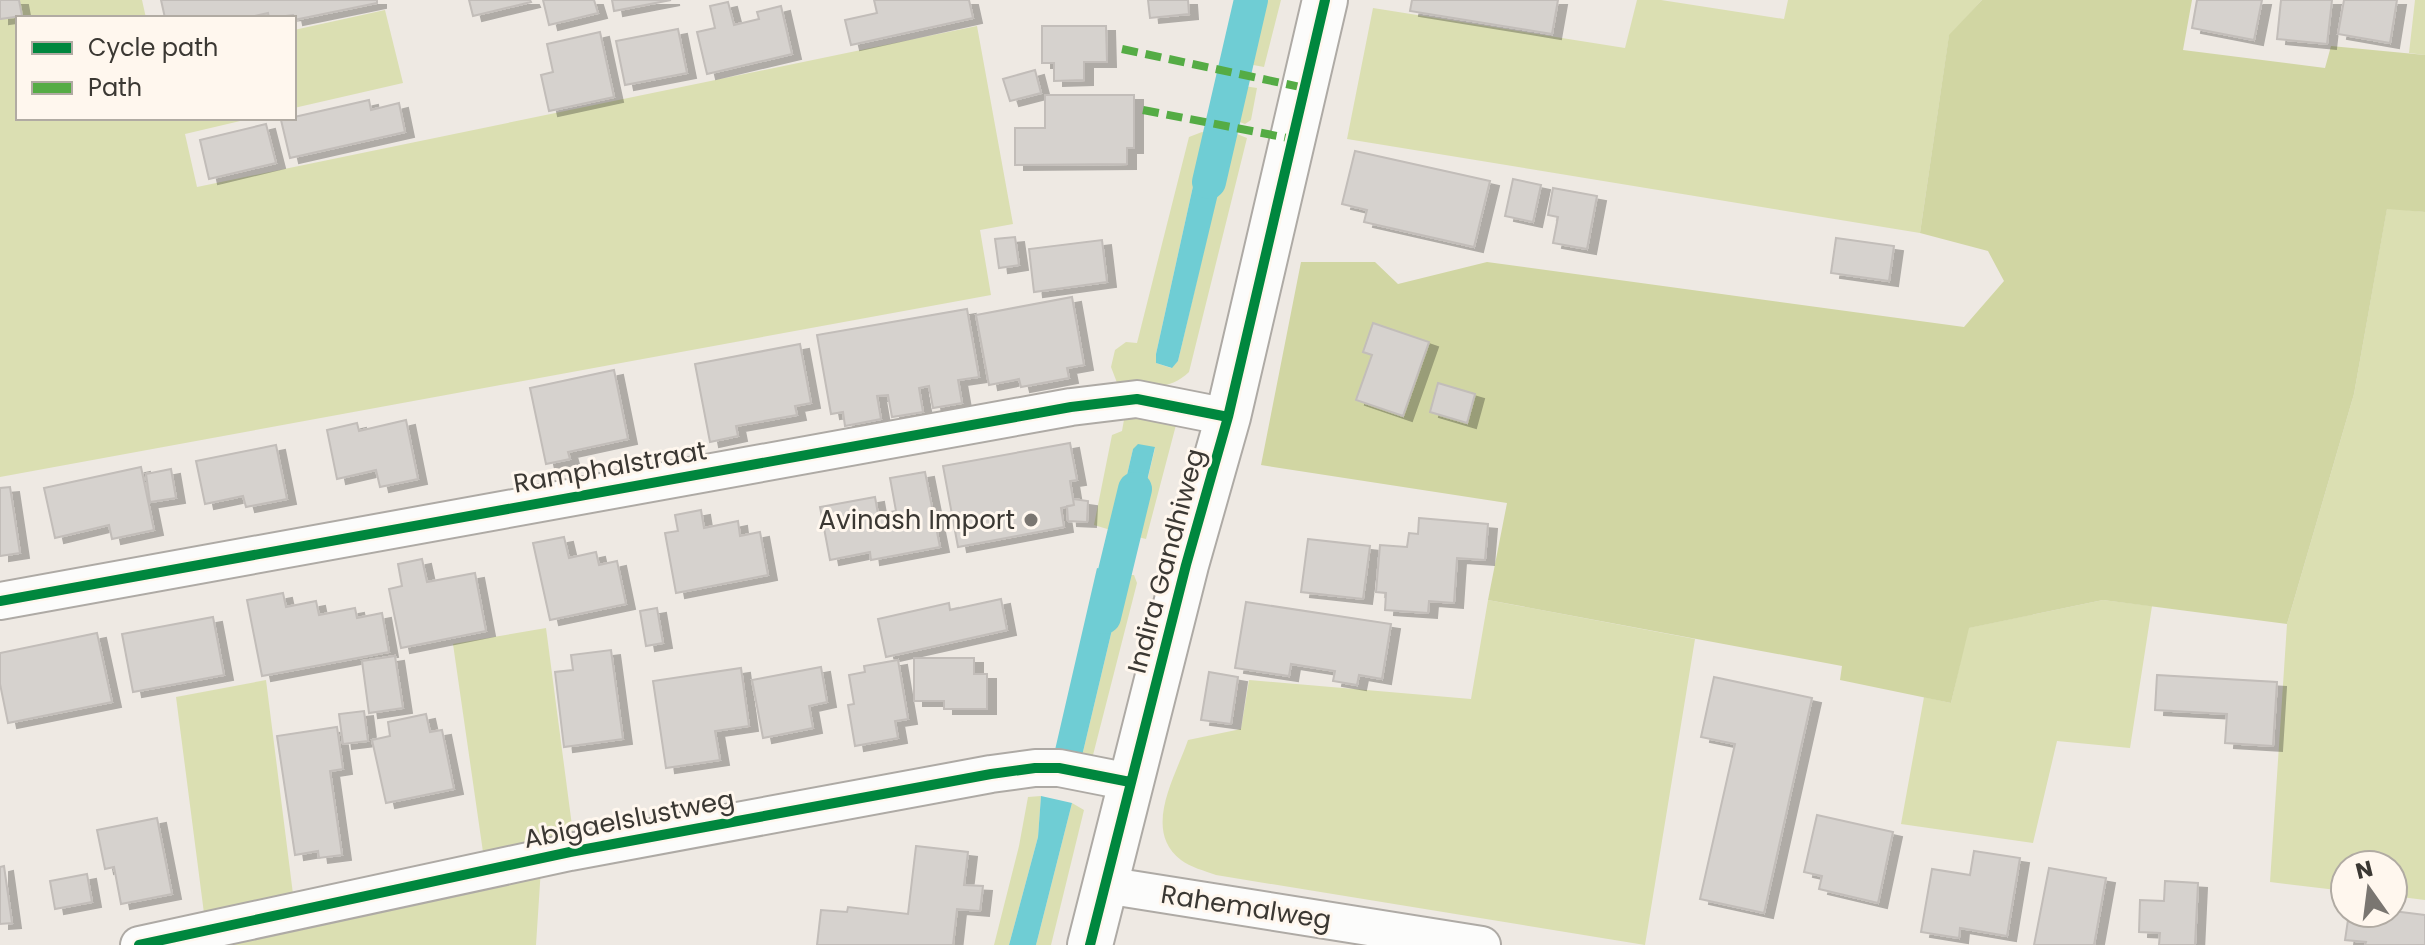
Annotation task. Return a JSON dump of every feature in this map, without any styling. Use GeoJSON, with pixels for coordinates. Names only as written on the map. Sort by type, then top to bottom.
{"type":"FeatureCollection","features":[{"type":"Feature","properties":{"kind":"main road","name":"Indira Gandhiweg"},"geometry":{"type":"LineString","coordinates":[[1090,945],[1187,561],[1228,417],[1325,0]]}},
{"type":"Feature","properties":{"kind":"street","name":"Ramphalstraat"},"geometry":{"type":"LineString","coordinates":[[0,601],[1071,407],[1137,399],[1228,417]]}},
{"type":"Feature","properties":{"kind":"street","name":"Abigaelslustweg"},"geometry":{"type":"LineString","coordinates":[[139,945],[570,852],[991,774],[1059,768],[1130,782]]}},
{"type":"Feature","properties":{"kind":"street","name":"Rahemalweg"},"geometry":{"type":"LineString","coordinates":[[1105,885],[1482,945]]}},
{"type":"Feature","properties":{"kind":"green space"},"geometry":{"type":"Polygon","coordinates":[[[0,0],[142,0],[146,16],[16,16],[16,120],[244,120],[185,134],[197,187],[977,26],[1013,224],[980,230],[991,295],[0,477],[0,0]]]}},
{"type":"Feature","properties":{"kind":"green space"},"geometry":{"type":"Polygon","coordinates":[[[1266,0],[1281,0],[1264,67],[1248,64],[1266,0]]]}},
{"type":"Feature","properties":{"kind":"green space"},"geometry":{"type":"Polygon","coordinates":[[[1637,0],[1661,0],[1784,19],[1788,0],[1982,0],[1949,36],[1920,233],[1347,139],[1373,8],[1625,48],[1637,0]]]}},
{"type":"Feature","properties":{"kind":"green space"},"geometry":{"type":"Polygon","coordinates":[[[1982,0],[2192,0],[2183,50],[2325,68],[2331,46],[2425,55],[2425,212],[2387,209],[2354,394],[2287,624],[2103,600],[1969,628],[1951,703],[1840,680],[1842,666],[1488,600],[1507,503],[1261,465],[1301,262],[1375,262],[1398,284],[1487,262],[1964,327],[2004,281],[1988,251],[1920,233],[1949,35],[1982,0]]]}},
{"type":"Feature","properties":{"kind":"green space"},"geometry":{"type":"Polygon","coordinates":[[[2415,0],[2425,0],[2425,55],[2409,53],[2415,0]]]}},
{"type":"Feature","properties":{"kind":"green space"},"geometry":{"type":"Polygon","coordinates":[[[385,10],[403,83],[296,108],[296,30],[385,10]]]}},
{"type":"Feature","properties":{"kind":"green space"},"geometry":{"type":"Polygon","coordinates":[[[1244,86],[1257,88],[1251,120],[1245,124],[1232,119],[1238,116],[1244,86]]]}},
{"type":"Feature","properties":{"kind":"green space"},"geometry":{"type":"Polygon","coordinates":[[[1202,132],[1209,134],[1203,141],[1156,354],[1156,363],[1171,368],[1178,361],[1230,139],[1237,134],[1247,138],[1189,372],[1165,385],[1119,388],[1111,367],[1115,350],[1126,342],[1137,343],[1189,137],[1202,132]]]}},
{"type":"Feature","properties":{"kind":"green space"},"geometry":{"type":"Polygon","coordinates":[[[2387,208],[2425,212],[2425,900],[2409,898],[2409,849],[2329,849],[2329,889],[2270,882],[2287,624],[2354,394],[2387,208]]]}},
{"type":"Feature","properties":{"kind":"green space"},"geometry":{"type":"Polygon","coordinates":[[[1125,414],[1176,425],[1146,539],[1134,536],[1155,448],[1133,449],[1114,531],[1094,525],[1112,435],[1122,431],[1125,414]]]}},
{"type":"Feature","properties":{"kind":"green space"},"geometry":{"type":"Polygon","coordinates":[[[1125,575],[1134,575],[1137,583],[1092,759],[1082,756],[1125,575]]]}},
{"type":"Feature","properties":{"kind":"green space"},"geometry":{"type":"Polygon","coordinates":[[[1488,600],[1695,639],[1645,945],[1216,875],[1181,860],[1170,848],[1164,834],[1165,803],[1188,740],[1241,729],[1249,680],[1471,699],[1488,600]]]}},
{"type":"Feature","properties":{"kind":"green space"},"geometry":{"type":"Polygon","coordinates":[[[2103,600],[2152,606],[2130,748],[2057,741],[2033,843],[1901,824],[1924,697],[1951,703],[1968,628],[2103,600]]]}},
{"type":"Feature","properties":{"kind":"green space"},"geometry":{"type":"Polygon","coordinates":[[[546,628],[574,841],[484,859],[453,644],[546,628]]]}},
{"type":"Feature","properties":{"kind":"green space"},"geometry":{"type":"Polygon","coordinates":[[[266,680],[294,902],[205,921],[176,697],[266,680]]]}},
{"type":"Feature","properties":{"kind":"green space"},"geometry":{"type":"Polygon","coordinates":[[[1041,796],[1038,837],[1009,945],[994,945],[1028,797],[1041,796]]]}},
{"type":"Feature","properties":{"kind":"green space"},"geometry":{"type":"Polygon","coordinates":[[[1072,803],[1084,810],[1051,945],[1036,945],[1072,803]]]}},
{"type":"Feature","properties":{"kind":"green space"},"geometry":{"type":"Polygon","coordinates":[[[541,868],[536,945],[188,945],[541,868]]]}},
{"type":"Feature","properties":{"kind":"water"},"geometry":{"type":"Polygon","coordinates":[[[1239,0],[1266,0],[1248,64],[1222,57],[1239,0]]]}},
{"type":"Feature","properties":{"kind":"water"},"geometry":{"type":"Polygon","coordinates":[[[1218,79],[1244,86],[1238,116],[1232,119],[1211,114],[1218,79]]]}},
{"type":"Feature","properties":{"kind":"water"},"geometry":{"type":"Polygon","coordinates":[[[1209,134],[1230,139],[1229,148],[1178,361],[1172,368],[1156,363],[1156,354],[1203,141],[1209,134]]]}},
{"type":"Feature","properties":{"kind":"water"},"geometry":{"type":"Polygon","coordinates":[[[1138,444],[1155,447],[1134,536],[1114,531],[1133,449],[1138,444]]]}},
{"type":"Feature","properties":{"kind":"water"},"geometry":{"type":"Polygon","coordinates":[[[1097,568],[1125,575],[1082,756],[1055,750],[1097,568]]]}},
{"type":"Feature","properties":{"kind":"water"},"geometry":{"type":"Polygon","coordinates":[[[1041,796],[1072,803],[1036,945],[1009,945],[1038,837],[1041,796]]]}},
{"type":"Feature","properties":{"kind":"building"},"geometry":{"type":"Polygon","coordinates":[[[0,0],[19,0],[22,16],[0,19],[0,0]]]}},
{"type":"Feature","properties":{"kind":"building"},"geometry":{"type":"Polygon","coordinates":[[[161,0],[377,0],[377,3],[296,20],[293,15],[269,16],[268,13],[255,16],[165,16],[161,0]]]}},
{"type":"Feature","properties":{"kind":"building"},"geometry":{"type":"Polygon","coordinates":[[[469,0],[530,0],[531,2],[473,16],[469,0]]]}},
{"type":"Feature","properties":{"kind":"building"},"geometry":{"type":"Polygon","coordinates":[[[543,0],[594,0],[598,13],[549,25],[543,0]]]}},
{"type":"Feature","properties":{"kind":"building"},"geometry":{"type":"Polygon","coordinates":[[[612,0],[671,0],[614,11],[612,0]]]}},
{"type":"Feature","properties":{"kind":"building"},"geometry":{"type":"Polygon","coordinates":[[[874,0],[969,0],[973,18],[851,45],[845,20],[877,13],[874,0]]]}},
{"type":"Feature","properties":{"kind":"building"},"geometry":{"type":"Polygon","coordinates":[[[1148,0],[1188,0],[1189,14],[1150,18],[1148,0]]]}},
{"type":"Feature","properties":{"kind":"building"},"geometry":{"type":"Polygon","coordinates":[[[1412,0],[1558,0],[1552,34],[1410,11],[1412,0]]]}},
{"type":"Feature","properties":{"kind":"building"},"geometry":{"type":"Polygon","coordinates":[[[2197,0],[2262,0],[2254,40],[2192,28],[2197,0]]]}},
{"type":"Feature","properties":{"kind":"building"},"geometry":{"type":"Polygon","coordinates":[[[2281,0],[2332,0],[2327,44],[2277,39],[2281,0]]]}},
{"type":"Feature","properties":{"kind":"building"},"geometry":{"type":"Polygon","coordinates":[[[2344,0],[2397,0],[2390,43],[2338,34],[2344,0]]]}},
{"type":"Feature","properties":{"kind":"building"},"geometry":{"type":"Polygon","coordinates":[[[728,2],[734,25],[759,19],[757,12],[781,6],[792,54],[707,74],[697,32],[715,28],[710,6],[728,2]]]}},
{"type":"Feature","properties":{"kind":"building"},"geometry":{"type":"Polygon","coordinates":[[[1042,26],[1106,26],[1107,62],[1084,62],[1084,80],[1054,81],[1054,63],[1042,63],[1042,26]]]}},
{"type":"Feature","properties":{"kind":"building"},"geometry":{"type":"Polygon","coordinates":[[[678,29],[687,73],[625,85],[616,41],[678,29]]]}},
{"type":"Feature","properties":{"kind":"building"},"geometry":{"type":"Polygon","coordinates":[[[600,32],[614,97],[549,111],[541,75],[553,72],[547,44],[600,32]]]}},
{"type":"Feature","properties":{"kind":"building"},"geometry":{"type":"Polygon","coordinates":[[[1035,70],[1041,93],[1010,101],[1003,79],[1035,70]]]}},
{"type":"Feature","properties":{"kind":"building"},"geometry":{"type":"Polygon","coordinates":[[[1045,95],[1134,95],[1134,148],[1127,148],[1127,164],[1015,165],[1015,128],[1045,128],[1045,95]]]}},
{"type":"Feature","properties":{"kind":"building"},"geometry":{"type":"Polygon","coordinates":[[[369,100],[371,110],[399,103],[405,132],[290,158],[281,120],[296,120],[296,117],[369,100]]]}},
{"type":"Feature","properties":{"kind":"building"},"geometry":{"type":"Polygon","coordinates":[[[266,124],[276,163],[209,179],[200,140],[266,124]]]}},
{"type":"Feature","properties":{"kind":"building"},"geometry":{"type":"Polygon","coordinates":[[[1355,151],[1490,181],[1474,247],[1364,222],[1367,210],[1342,204],[1355,151]]]}},
{"type":"Feature","properties":{"kind":"building"},"geometry":{"type":"Polygon","coordinates":[[[1513,179],[1541,185],[1533,222],[1505,216],[1513,179]]]}},
{"type":"Feature","properties":{"kind":"building"},"geometry":{"type":"Polygon","coordinates":[[[1553,188],[1597,196],[1587,249],[1553,243],[1558,217],[1548,215],[1553,188]]]}},
{"type":"Feature","properties":{"kind":"building"},"geometry":{"type":"Polygon","coordinates":[[[1015,237],[1019,265],[999,268],[995,239],[1015,237]]]}},
{"type":"Feature","properties":{"kind":"building"},"geometry":{"type":"Polygon","coordinates":[[[1836,238],[1894,246],[1889,281],[1831,273],[1836,238]]]}},
{"type":"Feature","properties":{"kind":"building"},"geometry":{"type":"Polygon","coordinates":[[[1102,240],[1107,282],[1034,292],[1029,249],[1102,240]]]}},
{"type":"Feature","properties":{"kind":"building"},"geometry":{"type":"Polygon","coordinates":[[[1072,297],[1084,365],[1067,368],[1069,378],[1021,387],[1019,379],[989,385],[976,315],[1072,297]]]}},
{"type":"Feature","properties":{"kind":"building"},"geometry":{"type":"Polygon","coordinates":[[[967,309],[979,377],[958,380],[962,403],[933,408],[929,386],[919,388],[923,412],[892,417],[888,395],[877,396],[881,419],[845,426],[843,412],[831,414],[817,335],[967,309]]]}},
{"type":"Feature","properties":{"kind":"building"},"geometry":{"type":"Polygon","coordinates":[[[1373,323],[1429,342],[1403,416],[1356,400],[1372,355],[1363,352],[1373,323]]]}},
{"type":"Feature","properties":{"kind":"building"},"geometry":{"type":"Polygon","coordinates":[[[800,344],[811,403],[795,406],[797,415],[736,426],[738,436],[710,442],[695,364],[800,344]]]}},
{"type":"Feature","properties":{"kind":"building"},"geometry":{"type":"Polygon","coordinates":[[[614,370],[628,439],[568,452],[570,459],[546,464],[530,388],[614,370]]]}},
{"type":"Feature","properties":{"kind":"building"},"geometry":{"type":"Polygon","coordinates":[[[1438,383],[1475,394],[1467,423],[1430,412],[1438,383]]]}},
{"type":"Feature","properties":{"kind":"building"},"geometry":{"type":"Polygon","coordinates":[[[406,420],[418,479],[380,487],[376,470],[337,479],[327,430],[357,423],[359,431],[406,420]]]}},
{"type":"Feature","properties":{"kind":"building"},"geometry":{"type":"Polygon","coordinates":[[[1070,443],[1077,480],[1070,481],[1074,505],[1061,508],[1064,527],[958,547],[943,466],[1070,443]]]}},
{"type":"Feature","properties":{"kind":"building"},"geometry":{"type":"Polygon","coordinates":[[[276,445],[287,499],[246,507],[243,496],[205,504],[196,461],[276,445]]]}},
{"type":"Feature","properties":{"kind":"building"},"geometry":{"type":"Polygon","coordinates":[[[141,467],[154,530],[112,539],[109,525],[55,538],[44,488],[141,467]]]}},
{"type":"Feature","properties":{"kind":"building"},"geometry":{"type":"Polygon","coordinates":[[[171,469],[176,498],[150,502],[146,474],[171,469]]]}},
{"type":"Feature","properties":{"kind":"building"},"geometry":{"type":"Polygon","coordinates":[[[925,472],[940,547],[871,560],[870,552],[830,560],[820,507],[875,497],[878,514],[896,511],[890,478],[925,472]]]}},
{"type":"Feature","properties":{"kind":"building"},"geometry":{"type":"Polygon","coordinates":[[[10,487],[20,553],[0,556],[0,488],[10,487]]]}},
{"type":"Feature","properties":{"kind":"building"},"geometry":{"type":"Polygon","coordinates":[[[1073,499],[1088,501],[1087,522],[1068,521],[1067,506],[1074,505],[1073,499]]]}},
{"type":"Feature","properties":{"kind":"building"},"geometry":{"type":"Polygon","coordinates":[[[701,510],[704,528],[738,521],[740,536],[760,532],[768,575],[676,593],[665,533],[678,531],[675,515],[701,510]]]}},
{"type":"Feature","properties":{"kind":"building"},"geometry":{"type":"Polygon","coordinates":[[[1419,518],[1488,524],[1485,560],[1457,558],[1454,603],[1429,601],[1428,613],[1385,610],[1386,593],[1376,592],[1380,545],[1407,547],[1409,533],[1418,534],[1419,518]]]}},
{"type":"Feature","properties":{"kind":"building"},"geometry":{"type":"Polygon","coordinates":[[[564,537],[569,558],[596,552],[599,565],[617,561],[626,604],[550,620],[533,543],[564,537]]]}},
{"type":"Feature","properties":{"kind":"building"},"geometry":{"type":"Polygon","coordinates":[[[1308,539],[1370,546],[1363,599],[1301,592],[1308,539]]]}},
{"type":"Feature","properties":{"kind":"building"},"geometry":{"type":"Polygon","coordinates":[[[422,559],[427,582],[475,573],[486,631],[401,648],[389,589],[402,586],[398,564],[422,559]]]}},
{"type":"Feature","properties":{"kind":"building"},"geometry":{"type":"Polygon","coordinates":[[[283,593],[286,607],[316,601],[319,615],[355,608],[357,618],[382,613],[389,652],[262,676],[247,600],[283,593]]]}},
{"type":"Feature","properties":{"kind":"building"},"geometry":{"type":"Polygon","coordinates":[[[1001,599],[1007,630],[886,657],[878,619],[949,603],[950,610],[1001,599]]]}},
{"type":"Feature","properties":{"kind":"building"},"geometry":{"type":"Polygon","coordinates":[[[1246,602],[1391,624],[1382,679],[1359,675],[1357,685],[1333,681],[1335,671],[1291,664],[1289,676],[1235,668],[1246,602]]]}},
{"type":"Feature","properties":{"kind":"building"},"geometry":{"type":"Polygon","coordinates":[[[657,608],[663,643],[646,646],[640,611],[657,608]]]}},
{"type":"Feature","properties":{"kind":"building"},"geometry":{"type":"Polygon","coordinates":[[[213,617],[224,675],[133,692],[122,634],[213,617]]]}},
{"type":"Feature","properties":{"kind":"building"},"geometry":{"type":"Polygon","coordinates":[[[97,633],[112,702],[8,723],[0,684],[0,653],[97,633]]]}},
{"type":"Feature","properties":{"kind":"building"},"geometry":{"type":"Polygon","coordinates":[[[611,650],[623,739],[564,747],[555,672],[573,670],[571,655],[611,650]]]}},
{"type":"Feature","properties":{"kind":"building"},"geometry":{"type":"Polygon","coordinates":[[[395,656],[403,708],[369,713],[362,661],[395,656]]]}},
{"type":"Feature","properties":{"kind":"building"},"geometry":{"type":"Polygon","coordinates":[[[914,658],[974,658],[974,674],[987,674],[987,709],[944,709],[944,701],[914,701],[914,658]]]}},
{"type":"Feature","properties":{"kind":"building"},"geometry":{"type":"Polygon","coordinates":[[[898,660],[908,719],[895,721],[898,738],[855,746],[848,705],[854,704],[849,675],[865,672],[864,666],[898,660]]]}},
{"type":"Feature","properties":{"kind":"building"},"geometry":{"type":"Polygon","coordinates":[[[821,667],[827,702],[809,706],[813,728],[763,738],[752,680],[821,667]]]}},
{"type":"Feature","properties":{"kind":"building"},"geometry":{"type":"Polygon","coordinates":[[[741,668],[749,726],[715,731],[720,760],[666,768],[653,681],[741,668]]]}},
{"type":"Feature","properties":{"kind":"building"},"geometry":{"type":"Polygon","coordinates":[[[1209,672],[1238,677],[1231,724],[1201,720],[1209,672]]]}},
{"type":"Feature","properties":{"kind":"building"},"geometry":{"type":"Polygon","coordinates":[[[2157,675],[2277,682],[2273,746],[2225,743],[2227,714],[2155,710],[2157,675]]]}},
{"type":"Feature","properties":{"kind":"building"},"geometry":{"type":"Polygon","coordinates":[[[1714,677],[1812,698],[1764,913],[1700,899],[1735,744],[1701,737],[1714,677]]]}},
{"type":"Feature","properties":{"kind":"building"},"geometry":{"type":"Polygon","coordinates":[[[364,711],[368,741],[343,744],[339,714],[364,711]]]}},
{"type":"Feature","properties":{"kind":"building"},"geometry":{"type":"Polygon","coordinates":[[[426,714],[430,732],[442,730],[454,789],[386,803],[372,740],[390,736],[388,722],[426,714]]]}},
{"type":"Feature","properties":{"kind":"building"},"geometry":{"type":"Polygon","coordinates":[[[337,727],[343,769],[330,771],[342,855],[319,858],[318,851],[295,855],[277,736],[337,727]]]}},
{"type":"Feature","properties":{"kind":"building"},"geometry":{"type":"Polygon","coordinates":[[[1817,815],[1893,832],[1878,903],[1819,889],[1822,876],[1804,872],[1817,815]]]}},
{"type":"Feature","properties":{"kind":"building"},"geometry":{"type":"Polygon","coordinates":[[[157,818],[172,894],[121,904],[114,867],[105,869],[97,830],[157,818]]]}},
{"type":"Feature","properties":{"kind":"building"},"geometry":{"type":"Polygon","coordinates":[[[916,846],[968,852],[964,885],[983,886],[980,911],[957,909],[953,945],[817,945],[821,910],[847,912],[848,907],[908,914],[916,846]]]}},
{"type":"Feature","properties":{"kind":"building"},"geometry":{"type":"Polygon","coordinates":[[[1974,851],[2020,858],[2007,936],[1960,928],[1959,938],[1921,932],[1932,869],[1970,875],[1974,851]]]}},
{"type":"Feature","properties":{"kind":"building"},"geometry":{"type":"Polygon","coordinates":[[[4,866],[12,923],[0,924],[0,867],[4,866]]]}},
{"type":"Feature","properties":{"kind":"building"},"geometry":{"type":"Polygon","coordinates":[[[2049,868],[2106,878],[2094,945],[2034,945],[2049,868]]]}},
{"type":"Feature","properties":{"kind":"building"},"geometry":{"type":"Polygon","coordinates":[[[87,874],[92,902],[55,909],[50,881],[87,874]]]}},
{"type":"Feature","properties":{"kind":"building"},"geometry":{"type":"Polygon","coordinates":[[[2165,881],[2198,883],[2195,945],[2159,945],[2160,933],[2139,932],[2140,900],[2164,901],[2165,881]]]}},
{"type":"Feature","properties":{"kind":"building"},"geometry":{"type":"Polygon","coordinates":[[[2409,913],[2425,915],[2425,945],[2365,945],[2366,942],[2345,940],[2347,929],[2409,929],[2409,913]]]}},
{"type":"Feature","properties":{"kind":"waterway"},"geometry":{"type":"LineString","coordinates":[[1209,182],[1251,0]]}},
{"type":"Feature","properties":{"kind":"waterway"},"geometry":{"type":"LineString","coordinates":[[1104,617],[1135,489]]}},
{"type":"Feature","properties":{"kind":"marked path"},"geometry":{"type":"LineString","coordinates":[[1122,49],[1305,88]]}},
{"type":"Feature","properties":{"kind":"marked path"},"geometry":{"type":"LineString","coordinates":[[1143,110],[1293,139]]}},
{"type":"Feature","properties":{"kind":"cycle path"},"geometry":{"type":"LineString","coordinates":[[1090,945],[1186,565],[1228,417],[1325,0]]}},
{"type":"Feature","properties":{"kind":"cycle path"},"geometry":{"type":"LineString","coordinates":[[0,601],[1071,407],[1137,399],[1228,417]]}},
{"type":"Feature","properties":{"kind":"cycle path"},"geometry":{"type":"LineString","coordinates":[[139,945],[570,852],[991,774],[1059,768],[1130,782]]}},
{"type":"Feature","properties":{"kind":"place","name":"Avinash Import"},"geometry":{"type":"Point","coordinates":[1031,520]}}]}
